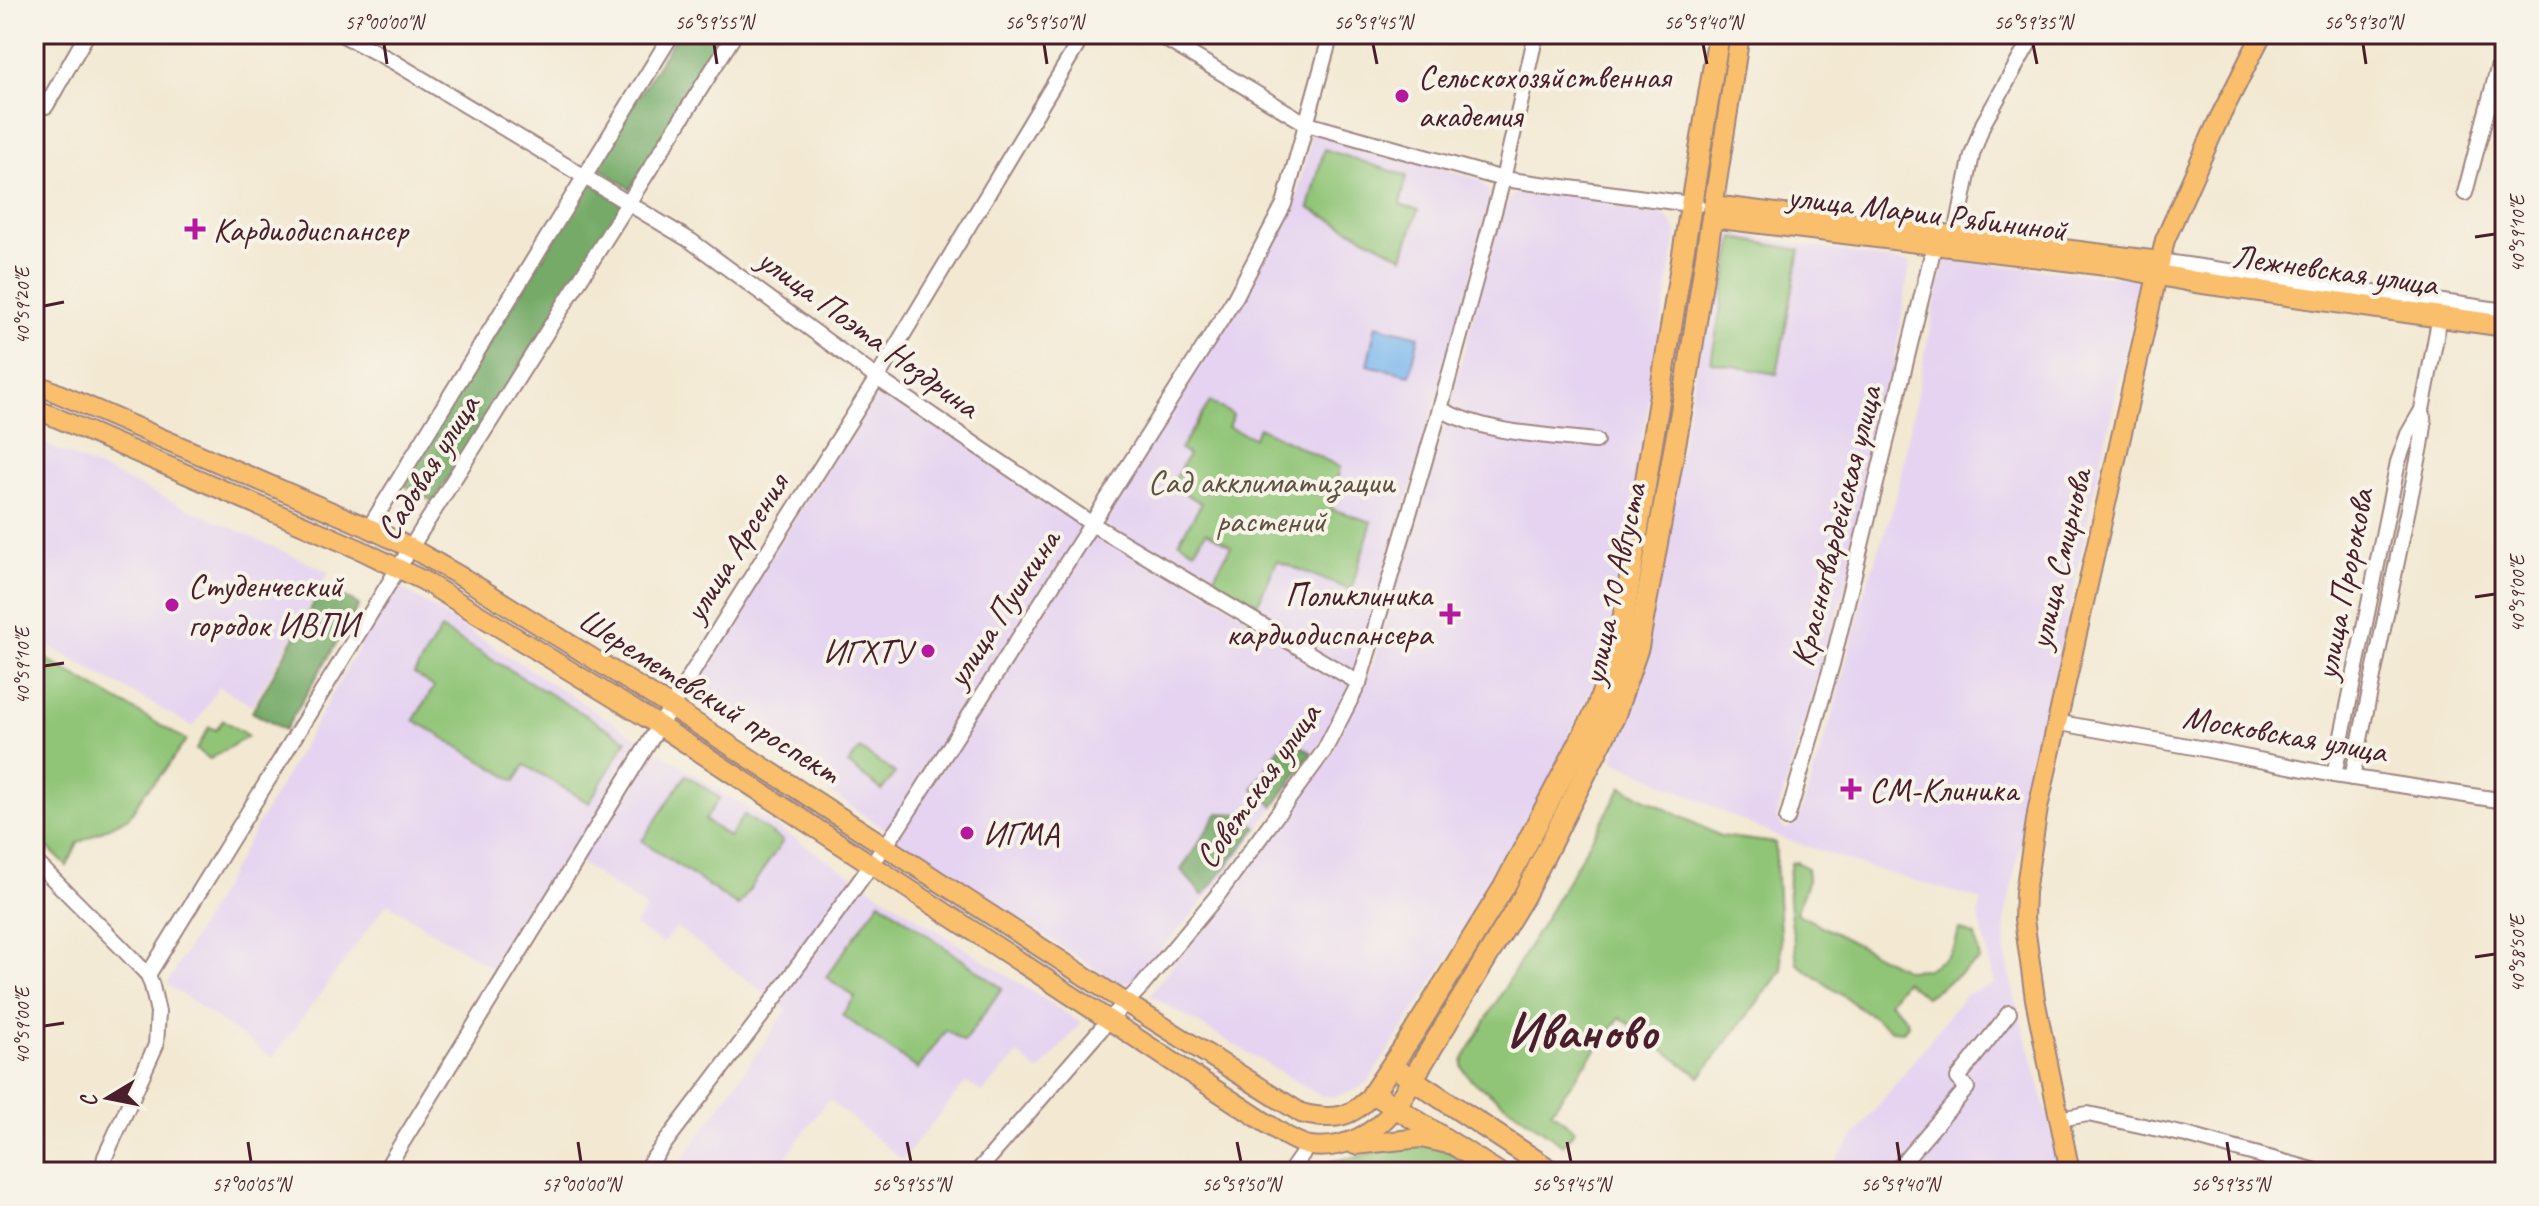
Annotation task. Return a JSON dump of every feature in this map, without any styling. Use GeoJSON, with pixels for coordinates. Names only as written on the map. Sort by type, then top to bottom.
{"type":"FeatureCollection","features":[{"type":"Feature","properties":{"kind":"highway","name":"улица 10 Августа"},"geometry":{"type":"LineString","coordinates":[[1395,1108],[1524,896],[1614,717],[1638,647],[1674,450],[1706,209],[1719,34]]}},
{"type":"Feature","properties":{"kind":"highway","name":"улица 10 Августа"},"geometry":{"type":"LineString","coordinates":[[1373,1093],[1509,878],[1607,685],[1619,645],[1706,209]]}},
{"type":"Feature","properties":{"kind":"highway","name":"улица Марии Рябининой"},"geometry":{"type":"LineString","coordinates":[[1706,209],[1934,246],[2114,266],[2158,267]]}},
{"type":"Feature","properties":{"kind":"highway","name":"Лежневская улица"},"geometry":{"type":"LineString","coordinates":[[2158,267],[2196,282],[2505,326]]}},
{"type":"Feature","properties":{"kind":"highway"},"geometry":{"type":"LineString","coordinates":[[1434,1047],[1432,1070],[1449,1102]]}},
{"type":"Feature","properties":{"kind":"highway"},"geometry":{"type":"LineString","coordinates":[[1392,1066],[1553,1172]]}},
{"type":"Feature","properties":{"kind":"highway"},"geometry":{"type":"LineString","coordinates":[[1373,1093],[1497,1172]]}},
{"type":"Feature","properties":{"kind":"main road","name":"улица 10 Августа"},"geometry":{"type":"LineString","coordinates":[[1706,209],[1740,34]]}},
{"type":"Feature","properties":{"kind":"main road","name":"улица Смирнова"},"geometry":{"type":"LineString","coordinates":[[2070,1172],[2035,999],[2024,919],[2038,808],[2165,240],[2217,123],[2262,34]]}},
{"type":"Feature","properties":{"kind":"main road","name":"улица Марии Рябининой"},"geometry":{"type":"LineString","coordinates":[[1706,209],[1956,234],[2158,267]]}},
{"type":"Feature","properties":{"kind":"main road","name":"Шереметевский проспект"},"geometry":{"type":"LineString","coordinates":[[34,383],[411,548],[671,707],[1301,1113],[1320,1118]]}},
{"type":"Feature","properties":{"kind":"main road","name":"Шереметевский проспект"},"geometry":{"type":"LineString","coordinates":[[34,408],[399,567],[660,726],[1108,1021],[1286,1136],[1308,1146]]}},
{"type":"Feature","properties":{"kind":"main road","name":"улица 10 Августа"},"geometry":{"type":"LineString","coordinates":[[1320,1118],[1351,1113],[1373,1093]]}},
{"type":"Feature","properties":{"kind":"main road","name":"улица 10 Августа"},"geometry":{"type":"LineString","coordinates":[[1308,1146],[1336,1145],[1370,1132],[1395,1108]]}},
{"type":"Feature","properties":{"kind":"main road"},"geometry":{"type":"LineString","coordinates":[[1336,1145],[1421,1138],[1438,1140],[1462,1149]]}},
{"type":"Feature","properties":{"kind":"street"},"geometry":{"type":"LineString","coordinates":[[46,106],[87,34]]}},
{"type":"Feature","properties":{"kind":"street","name":"улица Поэта Ноздрина"},"geometry":{"type":"LineString","coordinates":[[341,34],[394,62],[691,241],[877,378],[1092,524],[1359,683]]}},
{"type":"Feature","properties":{"kind":"street","name":"Садовая улица"},"geometry":{"type":"LineString","coordinates":[[369,528],[672,34]]}},
{"type":"Feature","properties":{"kind":"street","name":"Садовая улица"},"geometry":{"type":"LineString","coordinates":[[148,975],[399,567],[735,34]]}},
{"type":"Feature","properties":{"kind":"street","name":"улица Арсения"},"geometry":{"type":"LineString","coordinates":[[384,1172],[877,378],[1084,34]]}},
{"type":"Feature","properties":{"kind":"street","name":"улица Марии Рябининой"},"geometry":{"type":"LineString","coordinates":[[1157,34],[1307,124],[1503,179],[1632,194],[1706,209]]}},
{"type":"Feature","properties":{"kind":"street","name":"улица Пушкина"},"geometry":{"type":"LineString","coordinates":[[643,1172],[871,866],[1235,298],[1284,204],[1331,34]]}},
{"type":"Feature","properties":{"kind":"street","name":"Советская улица"},"geometry":{"type":"LineString","coordinates":[[977,1172],[1217,896],[1324,751],[1359,683],[1440,409],[1503,179],[1536,34]]}},
{"type":"Feature","properties":{"kind":"street"},"geometry":{"type":"LineString","coordinates":[[1956,234],[1970,160],[1983,124],[2034,34]]}},
{"type":"Feature","properties":{"kind":"street"},"geometry":{"type":"LineString","coordinates":[[2465,193],[2505,42]]}},
{"type":"Feature","properties":{"kind":"street","name":"Красногвардейская улица"},"geometry":{"type":"LineString","coordinates":[[1787,819],[1832,664],[1934,246]]}},
{"type":"Feature","properties":{"kind":"street","name":"Лежневская улица"},"geometry":{"type":"LineString","coordinates":[[2158,267],[2505,311]]}},
{"type":"Feature","properties":{"kind":"street","name":"улица Пророкова"},"geometry":{"type":"LineString","coordinates":[[2352,778],[2421,446],[2424,426],[2422,410],[2440,316]]}},
{"type":"Feature","properties":{"kind":"street"},"geometry":{"type":"LineString","coordinates":[[1440,409],[1460,420],[1509,430],[1596,441]]}},
{"type":"Feature","properties":{"kind":"street","name":"улица Пророкова"},"geometry":{"type":"LineString","coordinates":[[2334,775],[2398,462],[2408,434],[2422,410]]}},
{"type":"Feature","properties":{"kind":"street","name":"Московская улица"},"geometry":{"type":"LineString","coordinates":[[2055,722],[2334,775],[2505,801]]}},
{"type":"Feature","properties":{"kind":"street"},"geometry":{"type":"LineString","coordinates":[[34,860],[148,975],[158,1012],[156,1045],[105,1157],[102,1172]]}},
{"type":"Feature","properties":{"kind":"street"},"geometry":{"type":"LineString","coordinates":[[1895,1172],[1967,1088],[1958,1078],[2009,1013]]}},
{"type":"Feature","properties":{"kind":"street"},"geometry":{"type":"LineString","coordinates":[[2059,1119],[2088,1114],[2186,1135],[2320,1172]]}},
{"type":"Feature","properties":{"kind":"street"},"geometry":{"type":"LineString","coordinates":[[1290,1172],[1308,1146]]}},
{"type":"Feature","properties":{"kind":"shaded area"},"geometry":{"type":"Polygon","coordinates":[[[1309,129],[1480,180],[1488,189],[1491,202],[1355,678],[1096,520],[1295,207],[1309,146],[1309,129]]]}},
{"type":"Feature","properties":{"kind":"shaded area"},"geometry":{"type":"Polygon","coordinates":[[[1532,188],[1609,196],[1609,205],[1653,210],[1667,217],[1677,231],[1609,643],[1598,675],[1509,864],[1368,1082],[1356,1090],[1333,1097],[1321,1096],[1150,995],[1330,755],[1373,664],[1449,408],[1502,209],[1514,194],[1532,188]]]}},
{"type":"Feature","properties":{"kind":"shaded area"},"geometry":{"type":"Polygon","coordinates":[[[1721,232],[1910,263],[1873,496],[1776,817],[1785,830],[1798,823],[1835,706],[1863,595],[1895,502],[1944,260],[2142,279],[2005,918],[2006,953],[2012,986],[2063,1172],[1826,1172],[1966,994],[1995,984],[1978,914],[1982,900],[1867,867],[1774,835],[1613,760],[1622,719],[1643,654],[1721,232]]]}},
{"type":"Feature","properties":{"kind":"shaded area"},"geometry":{"type":"Polygon","coordinates":[[[879,384],[1091,522],[892,834],[685,694],[879,384]]]}},
{"type":"Feature","properties":{"kind":"shaded area","name":"Студенческий городок ИВПИ"},"geometry":{"type":"Polygon","coordinates":[[[34,439],[329,572],[252,706],[219,686],[194,727],[34,638],[34,439]]]}},
{"type":"Feature","properties":{"kind":"shaded area"},"geometry":{"type":"Polygon","coordinates":[[[1094,523],[1353,682],[1317,749],[1212,892],[1133,981],[1124,984],[1115,982],[894,837],[1094,523]]]}},
{"type":"Feature","properties":{"kind":"shaded area"},"geometry":{"type":"Polygon","coordinates":[[[395,584],[1081,1023],[1039,1072],[1018,1054],[983,1093],[966,1082],[902,1160],[828,1099],[775,1172],[674,1172],[787,1010],[676,927],[662,944],[635,925],[646,908],[570,856],[498,972],[387,903],[273,1058],[167,984],[395,584]]]}},
{"type":"Feature","properties":{"kind":"green space"},"geometry":{"type":"Polygon","coordinates":[[[677,34],[725,34],[630,189],[596,165],[677,34]]]}},
{"type":"Feature","properties":{"kind":"green space"},"geometry":{"type":"Polygon","coordinates":[[[1324,149],[1407,176],[1400,205],[1418,210],[1403,257],[1309,208],[1324,149]]]}},
{"type":"Feature","properties":{"kind":"green space"},"geometry":{"type":"Polygon","coordinates":[[[590,181],[623,205],[433,502],[402,484],[590,181]]]}},
{"type":"Feature","properties":{"kind":"green space"},"geometry":{"type":"Polygon","coordinates":[[[1734,238],[1800,250],[1777,374],[1711,362],[1734,238]]]}},
{"type":"Feature","properties":{"kind":"green space","name":"Сад акклиматизации растений"},"geometry":{"type":"Polygon","coordinates":[[[1210,402],[1233,415],[1228,427],[1253,438],[1259,427],[1340,467],[1331,509],[1372,522],[1351,590],[1277,561],[1256,607],[1212,580],[1231,546],[1206,532],[1194,551],[1179,541],[1202,503],[1171,486],[1188,455],[1180,449],[1210,402]]]}},
{"type":"Feature","properties":{"kind":"green space"},"geometry":{"type":"Polygon","coordinates":[[[324,585],[359,605],[285,730],[252,712],[324,585]]]}},
{"type":"Feature","properties":{"kind":"green space"},"geometry":{"type":"Polygon","coordinates":[[[441,629],[627,740],[589,803],[525,765],[515,781],[414,720],[434,687],[414,674],[441,629]]]}},
{"type":"Feature","properties":{"kind":"green space"},"geometry":{"type":"Polygon","coordinates":[[[34,652],[186,740],[129,817],[78,843],[67,866],[34,834],[34,652]]]}},
{"type":"Feature","properties":{"kind":"green space"},"geometry":{"type":"Polygon","coordinates":[[[223,720],[248,736],[210,759],[196,750],[209,727],[216,730],[223,720]]]}},
{"type":"Feature","properties":{"kind":"green space"},"geometry":{"type":"Polygon","coordinates":[[[1287,736],[1312,753],[1274,806],[1253,789],[1287,736]]]}},
{"type":"Feature","properties":{"kind":"green space"},"geometry":{"type":"Polygon","coordinates":[[[860,749],[895,773],[882,790],[848,764],[860,749]]]}},
{"type":"Feature","properties":{"kind":"green space"},"geometry":{"type":"Polygon","coordinates":[[[686,775],[720,798],[705,820],[729,837],[744,815],[783,841],[738,906],[642,841],[686,775]]]}},
{"type":"Feature","properties":{"kind":"green space"},"geometry":{"type":"Polygon","coordinates":[[[1622,787],[1720,836],[1775,843],[1782,970],[1700,1077],[1620,1017],[1551,1111],[1575,1130],[1563,1145],[1471,1080],[1462,1067],[1462,1061],[1622,787]]]}},
{"type":"Feature","properties":{"kind":"green space"},"geometry":{"type":"Polygon","coordinates":[[[1218,813],[1240,814],[1257,828],[1203,896],[1181,870],[1218,813]]]}},
{"type":"Feature","properties":{"kind":"green space"},"geometry":{"type":"Polygon","coordinates":[[[1797,862],[1807,868],[1808,880],[1796,913],[1906,970],[1927,969],[1947,957],[1955,946],[1959,929],[1975,936],[1980,960],[1926,997],[1905,981],[1889,1002],[1907,1019],[1908,1025],[1903,1031],[1892,1030],[1797,964],[1790,914],[1789,875],[1791,863],[1797,862]]]}},
{"type":"Feature","properties":{"kind":"green space"},"geometry":{"type":"Polygon","coordinates":[[[880,901],[1002,988],[964,1042],[946,1030],[918,1069],[842,1015],[855,997],[826,977],[880,901]]]}},
{"type":"Feature","properties":{"kind":"green space"},"geometry":{"type":"Polygon","coordinates":[[[1421,1143],[1447,1149],[1479,1172],[1329,1172],[1330,1162],[1421,1143]]]}},
{"type":"Feature","properties":{"kind":"water"},"geometry":{"type":"Polygon","coordinates":[[[1376,325],[1419,336],[1410,375],[1367,365],[1376,325]]]}},
{"type":"Feature","properties":{"kind":"place","name":"Сельскохозяйственная академия"},"geometry":{"type":"Point","coordinates":[1402,96]}},
{"type":"Feature","properties":{"kind":"place","name":"Кардиодиспансер"},"geometry":{"type":"Point","coordinates":[195,229]}},
{"type":"Feature","properties":{"kind":"place","name":"Студенческий городок ИВПИ"},"geometry":{"type":"Point","coordinates":[172,605]}},
{"type":"Feature","properties":{"kind":"place","name":"Поликлиника кардиодиспансера"},"geometry":{"type":"Point","coordinates":[1450,614]}},
{"type":"Feature","properties":{"kind":"place","name":"ИГХТУ"},"geometry":{"type":"Point","coordinates":[928,651]}},
{"type":"Feature","properties":{"kind":"place","name":"СМ-Клиника"},"geometry":{"type":"Point","coordinates":[1851,789]}},
{"type":"Feature","properties":{"kind":"place","name":"ИГМА"},"geometry":{"type":"Point","coordinates":[967,833]}},
{"type":"Feature","properties":{"kind":"district","name":"Иваново"},"geometry":{"type":"Point","coordinates":[1582,1030]}}]}
